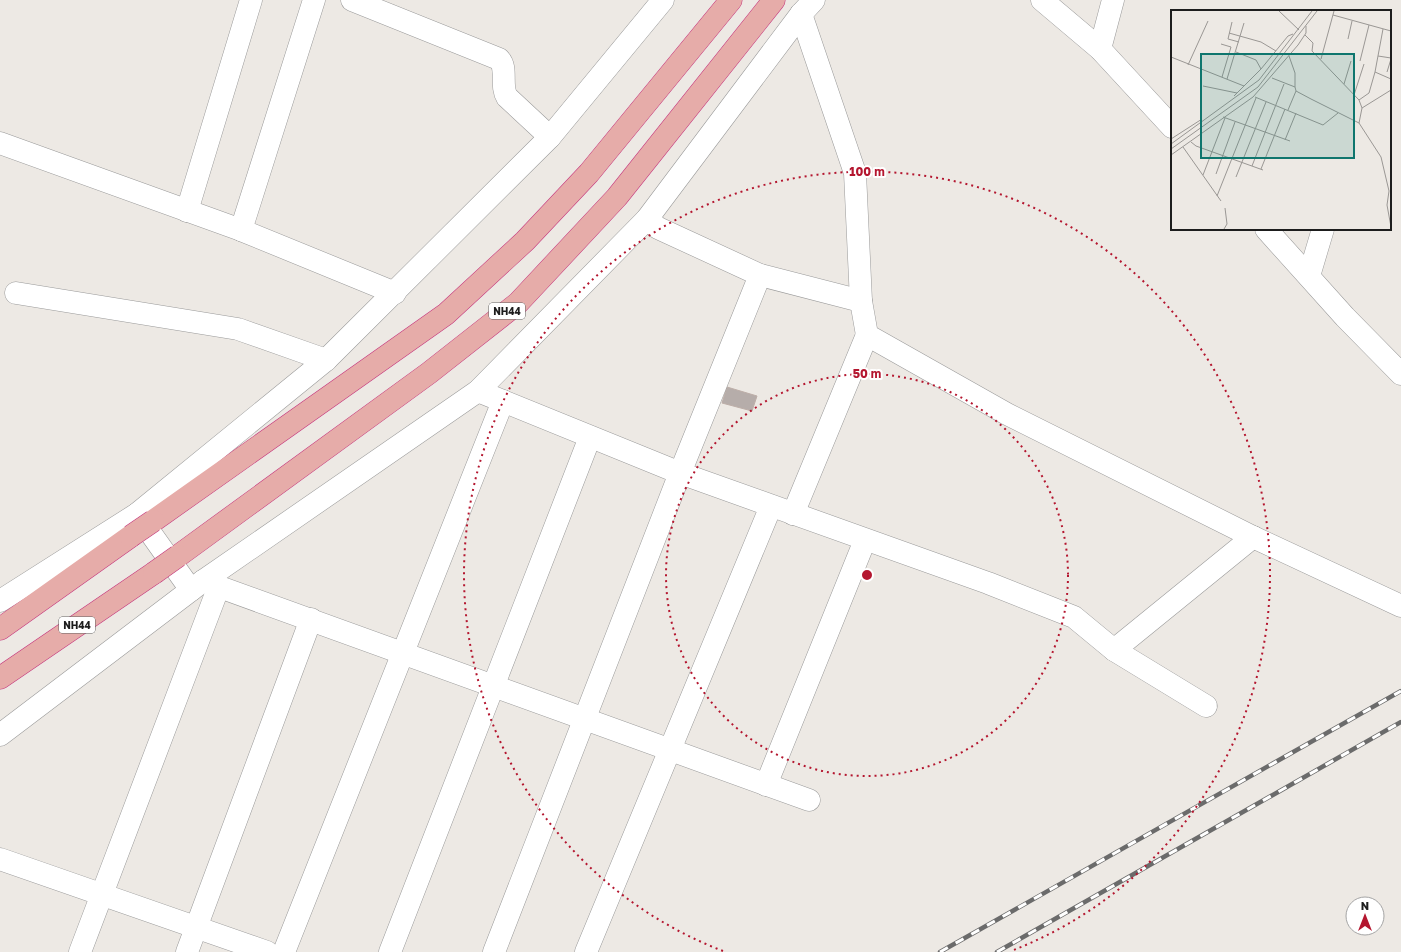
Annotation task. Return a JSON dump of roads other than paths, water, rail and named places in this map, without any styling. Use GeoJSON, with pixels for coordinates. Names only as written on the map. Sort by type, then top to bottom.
{"type":"FeatureCollection","features":[{"type":"Feature","properties":{"kind":"highway"},"geometry":{"type":"LineString","coordinates":[[0,629],[131,536],[145,517],[446,314],[525,241],[589,174],[731,0]]}},
{"type":"Feature","properties":{"kind":"highway","name":"NH44"},"geometry":{"type":"LineString","coordinates":[[0,678],[178,556],[429,373],[518,303],[617,197],[774,0]]}},
{"type":"Feature","properties":{"kind":"street"},"geometry":{"type":"LineString","coordinates":[[187,211],[251,0]]}},
{"type":"Feature","properties":{"kind":"street"},"geometry":{"type":"LineString","coordinates":[[241,230],[314,0]]}},
{"type":"Feature","properties":{"kind":"street"},"geometry":{"type":"LineString","coordinates":[[352,0],[499,59],[502,64],[503,89],[507,97],[550,137]]}},
{"type":"Feature","properties":{"kind":"street"},"geometry":{"type":"LineString","coordinates":[[0,601],[145,517],[326,360],[550,137],[663,0]]}},
{"type":"Feature","properties":{"kind":"street"},"geometry":{"type":"LineString","coordinates":[[1042,0],[1100,49],[1171,126]]}},
{"type":"Feature","properties":{"kind":"street"},"geometry":{"type":"LineString","coordinates":[[1100,49],[1113,0]]}},
{"type":"Feature","properties":{"kind":"street"},"geometry":{"type":"LineString","coordinates":[[0,736],[204,586],[478,391],[647,219],[808,7]]}},
{"type":"Feature","properties":{"kind":"street"},"geometry":{"type":"LineString","coordinates":[[793,514],[867,335],[861,301],[855,174],[808,7]]}},
{"type":"Feature","properties":{"kind":"street"},"geometry":{"type":"LineString","coordinates":[[0,143],[241,230],[395,293]]}},
{"type":"Feature","properties":{"kind":"street"},"geometry":{"type":"LineString","coordinates":[[647,219],[658,228],[760,275],[861,301]]}},
{"type":"Feature","properties":{"kind":"street"},"geometry":{"type":"LineString","coordinates":[[1267,230],[1401,374]]}},
{"type":"Feature","properties":{"kind":"street"},"geometry":{"type":"LineString","coordinates":[[1309,276],[1323,230]]}},
{"type":"Feature","properties":{"kind":"street"},"geometry":{"type":"LineString","coordinates":[[494,952],[680,473],[760,275]]}},
{"type":"Feature","properties":{"kind":"street"},"geometry":{"type":"LineString","coordinates":[[16,293],[238,329],[326,360]]}},
{"type":"Feature","properties":{"kind":"street"},"geometry":{"type":"LineString","coordinates":[[867,335],[1007,414],[1253,537],[1401,606]]}},
{"type":"Feature","properties":{"kind":"street"},"geometry":{"type":"LineString","coordinates":[[478,391],[590,438],[680,473],[988,583],[1074,617],[1114,650],[1206,706]]}},
{"type":"Feature","properties":{"kind":"street"},"geometry":{"type":"LineString","coordinates":[[284,952],[503,401]]}},
{"type":"Feature","properties":{"kind":"street"},"geometry":{"type":"LineString","coordinates":[[390,952],[495,686],[590,438]]}},
{"type":"Feature","properties":{"kind":"street"},"geometry":{"type":"LineString","coordinates":[[586,952],[771,506]]}},
{"type":"Feature","properties":{"kind":"street"},"geometry":{"type":"LineString","coordinates":[[145,517],[204,586],[311,619],[809,800]]}},
{"type":"Feature","properties":{"kind":"street"},"geometry":{"type":"LineString","coordinates":[[1114,650],[1253,537]]}},
{"type":"Feature","properties":{"kind":"street"},"geometry":{"type":"LineString","coordinates":[[766,785],[865,540]]}},
{"type":"Feature","properties":{"kind":"street"},"geometry":{"type":"LineString","coordinates":[[80,952],[102,894],[204,586]]}},
{"type":"Feature","properties":{"kind":"street"},"geometry":{"type":"LineString","coordinates":[[187,952],[311,619]]}},
{"type":"Feature","properties":{"kind":"street"},"geometry":{"type":"LineString","coordinates":[[0,859],[267,952]]}},
{"type":"Feature","properties":{"kind":"railway"},"geometry":{"type":"LineString","coordinates":[[940,952],[1401,691]]}},
{"type":"Feature","properties":{"kind":"railway"},"geometry":{"type":"LineString","coordinates":[[997,952],[1401,722]]}}]}
